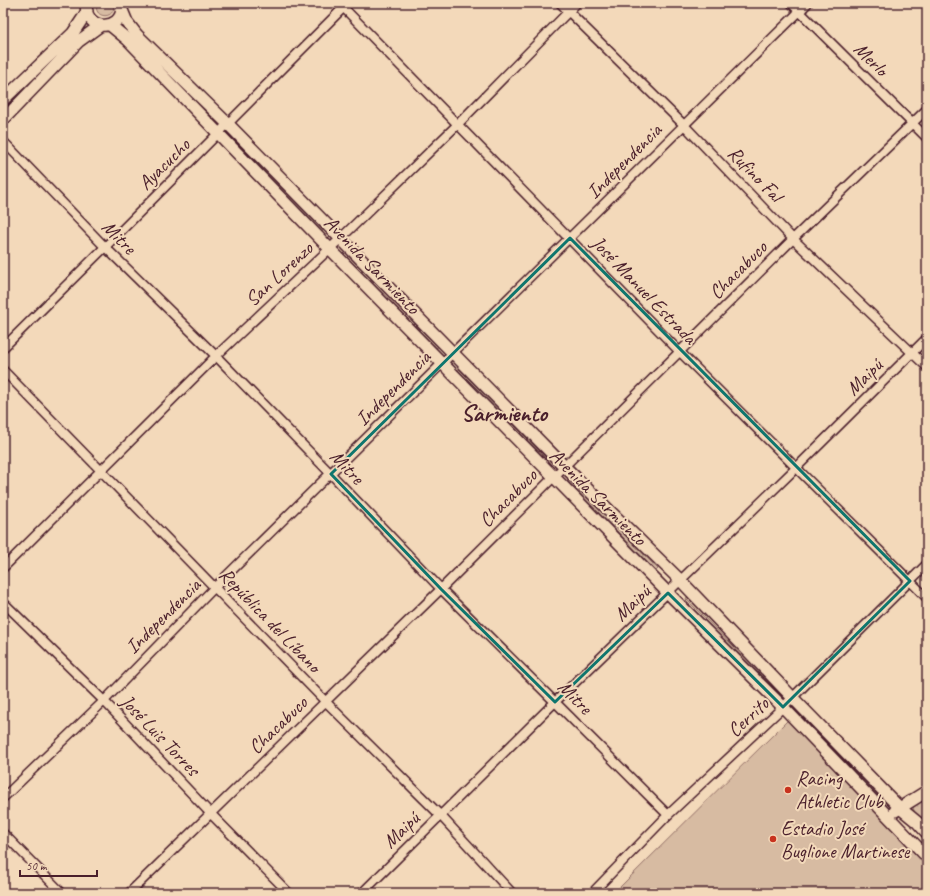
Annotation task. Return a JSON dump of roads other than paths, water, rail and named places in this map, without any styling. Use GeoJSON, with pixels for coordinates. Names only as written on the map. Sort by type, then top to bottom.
{"type":"FeatureCollection","features":[{"type":"Feature","properties":{"kind":"main road","name":"Avenida Sarmiento"},"geometry":{"type":"LineString","coordinates":[[86,5],[88,16],[96,24],[106,25],[127,39],[330,249],[668,593],[783,707],[927,857]]}},
{"type":"Feature","properties":{"kind":"main road"},"geometry":{"type":"LineString","coordinates":[[3,100],[72,33],[83,18],[86,5]]}},
{"type":"Feature","properties":{"kind":"main road","name":"Avenida Sarmiento"},"geometry":{"type":"LineString","coordinates":[[122,5],[127,22],[136,35],[228,124],[564,466],[681,581],[900,808],[917,822],[927,833]]}},
{"type":"Feature","properties":{"kind":"main road"},"geometry":{"type":"LineString","coordinates":[[3,120],[79,41],[118,19],[122,5]]}},
{"type":"Feature","properties":{"kind":"main road"},"geometry":{"type":"LineString","coordinates":[[887,815],[927,791]]}},
{"type":"Feature","properties":{"kind":"street","name":"Rufino Fal"},"geometry":{"type":"LineString","coordinates":[[560,3],[684,125],[793,238],[927,367]]}},
{"type":"Feature","properties":{"kind":"street","name":"San Lorenzo"},"geometry":{"type":"LineString","coordinates":[[3,568],[216,356],[330,249],[458,124],[578,3]]}},
{"type":"Feature","properties":{"kind":"street","name":"Merlo"},"geometry":{"type":"LineString","coordinates":[[790,3],[927,138]]}},
{"type":"Feature","properties":{"kind":"street","name":"Independencia"},"geometry":{"type":"LineString","coordinates":[[3,798],[104,701],[214,588],[808,3]]}},
{"type":"Feature","properties":{"kind":"street","name":"Ayacucho"},"geometry":{"type":"LineString","coordinates":[[3,348],[228,124],[344,4]]}},
{"type":"Feature","properties":{"kind":"street","name":"José Manuel Estrada"},"geometry":{"type":"LineString","coordinates":[[344,4],[458,124],[680,352],[927,598]]}},
{"type":"Feature","properties":{"kind":"street","name":"Chacabuco"},"geometry":{"type":"LineString","coordinates":[[129,893],[441,589],[793,238],[927,109]]}},
{"type":"Feature","properties":{"kind":"street","name":"Mitre"},"geometry":{"type":"LineString","coordinates":[[3,141],[105,247],[216,356],[441,589],[668,815]]}},
{"type":"Feature","properties":{"kind":"street","name":"Maipú"},"geometry":{"type":"LineString","coordinates":[[362,893],[555,702],[797,468],[927,338]]}},
{"type":"Feature","properties":{"kind":"street","name":"República del Líbano"},"geometry":{"type":"LineString","coordinates":[[3,370],[214,588],[441,816],[512,893]]}},
{"type":"Feature","properties":{"kind":"street","name":"Cerrito"},"geometry":{"type":"LineString","coordinates":[[592,893],[668,815],[793,698],[927,564]]}},
{"type":"Feature","properties":{"kind":"street","name":"José Luis Torres"},"geometry":{"type":"LineString","coordinates":[[3,602],[104,701],[211,814],[289,893]]}},
{"type":"Feature","properties":{"kind":"street"},"geometry":{"type":"LineString","coordinates":[[3,833],[62,893]]}},
{"type":"Feature","properties":{"kind":"place","name":"Racing Athletic Club"},"geometry":{"type":"Point","coordinates":[788,790]}},
{"type":"Feature","properties":{"kind":"place","name":"Estadio José Buglione Martinese"},"geometry":{"type":"Point","coordinates":[773,839]}},
{"type":"Feature","properties":{"kind":"district","name":"Sarmiento"},"geometry":{"type":"Point","coordinates":[504,413]}}]}
